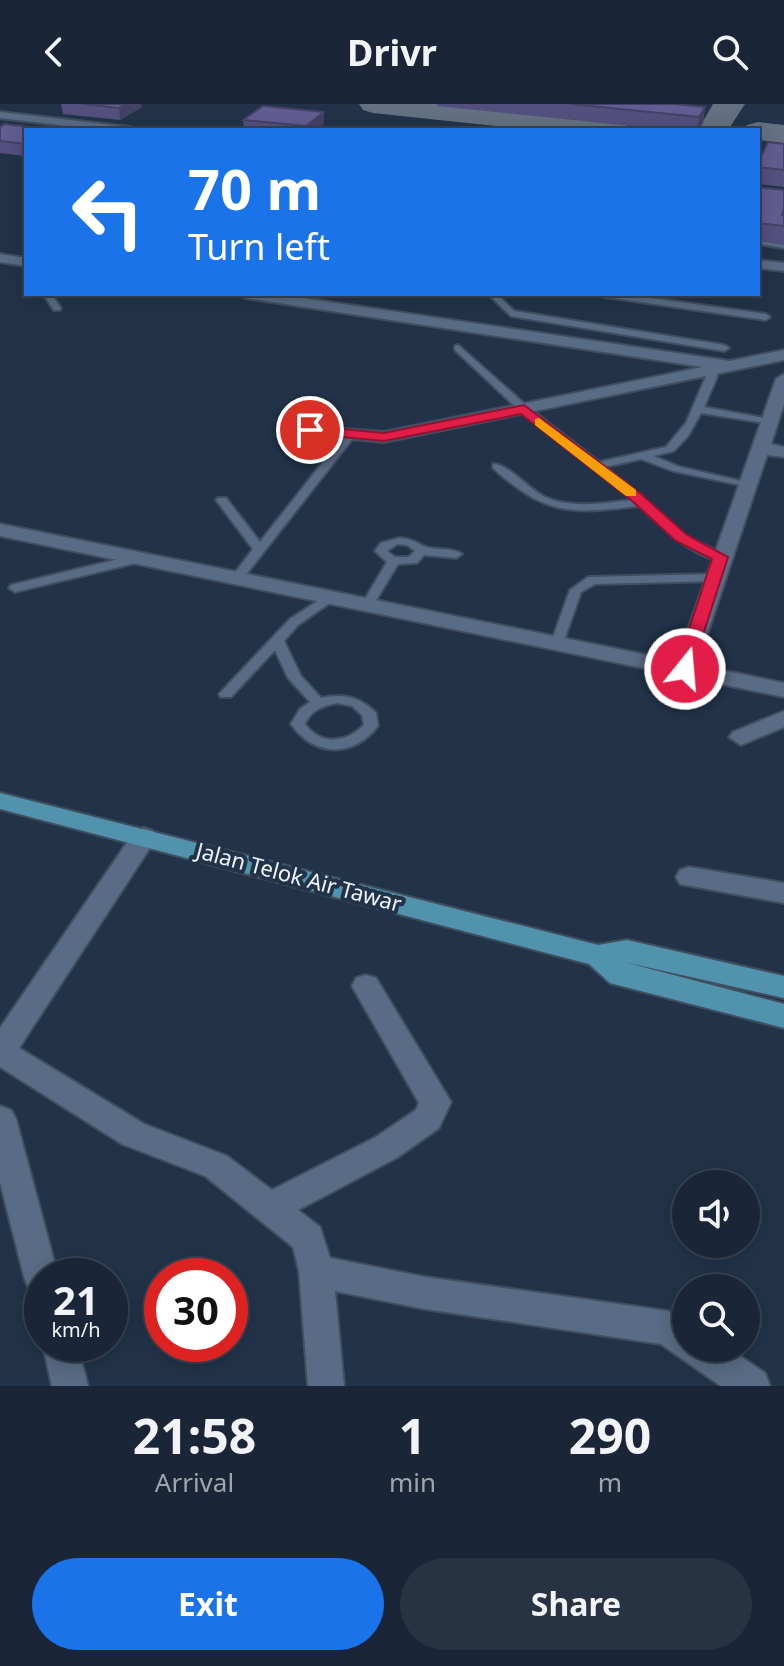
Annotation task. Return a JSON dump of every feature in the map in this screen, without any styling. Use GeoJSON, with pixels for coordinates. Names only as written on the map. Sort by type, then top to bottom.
{"type":"FeatureCollection","features":[{"type":"Feature","properties":{"kind":"main road","name":"Jalan Telok Air Tawar"},"geometry":{"type":"LineString","coordinates":[[0,801],[598,956],[627,951],[784,987]]}},
{"type":"Feature","properties":{"kind":"main road","name":"Jalan Telok Air Tawar"},"geometry":{"type":"LineString","coordinates":[[598,956],[620,975],[784,1016]]}},
{"type":"Feature","properties":{"kind":"street"},"geometry":{"type":"LineString","coordinates":[[0,115],[113,128]]}},
{"type":"Feature","properties":{"kind":"street"},"geometry":{"type":"LineString","coordinates":[[0,258],[24,262]]}},
{"type":"Feature","properties":{"kind":"street"},"geometry":{"type":"LineString","coordinates":[[760,264],[784,267]]}},
{"type":"Feature","properties":{"kind":"street"},"geometry":{"type":"LineString","coordinates":[[259,296],[722,360]]}},
{"type":"Feature","properties":{"kind":"street"},"geometry":{"type":"LineString","coordinates":[[310,430],[384,437],[524,409],[722,360],[784,355]]}},
{"type":"Feature","properties":{"kind":"street"},"geometry":{"type":"LineString","coordinates":[[685,669],[720,557],[784,379]]}},
{"type":"Feature","properties":{"kind":"street"},"geometry":{"type":"LineString","coordinates":[[759,448],[784,452]]}},
{"type":"Feature","properties":{"kind":"street"},"geometry":{"type":"LineString","coordinates":[[0,530],[685,669],[780,693]]}},
{"type":"Feature","properties":{"kind":"street"},"geometry":{"type":"LineString","coordinates":[[741,737],[784,718]]}},
{"type":"Feature","properties":{"kind":"street"},"geometry":{"type":"LineString","coordinates":[[144,837],[0,1052],[133,1134],[216,1166],[308,1238],[316,1271],[326,1386]]}},
{"type":"Feature","properties":{"kind":"street"},"geometry":{"type":"LineString","coordinates":[[689,877],[784,893]]}},
{"type":"Feature","properties":{"kind":"street"},"geometry":{"type":"LineString","coordinates":[[270,1208],[387,1147],[428,1119],[435,1102],[366,986]]}},
{"type":"Feature","properties":{"kind":"street"},"geometry":{"type":"LineString","coordinates":[[0,1119],[36,1258]]}},
{"type":"Feature","properties":{"kind":"street"},"geometry":{"type":"LineString","coordinates":[[316,1271],[425,1293],[672,1331]]}},
{"type":"Feature","properties":{"kind":"street"},"geometry":{"type":"LineString","coordinates":[[64,1362],[70,1386]]}},
{"type":"Feature","properties":{"kind":"street"},"geometry":{"type":"LineString","coordinates":[[717,1362],[752,1386]]}},
{"type":"Feature","properties":{"kind":"lane"},"geometry":{"type":"LineString","coordinates":[[760,242],[784,246]]}},
{"type":"Feature","properties":{"kind":"lane"},"geometry":{"type":"LineString","coordinates":[[48,296],[57,308]]}},
{"type":"Feature","properties":{"kind":"lane"},"geometry":{"type":"LineString","coordinates":[[494,296],[511,313],[722,360],[678,443],[670,449],[596,466]]}},
{"type":"Feature","properties":{"kind":"lane"},"geometry":{"type":"LineString","coordinates":[[619,296],[766,317]]}},
{"type":"Feature","properties":{"kind":"lane"},"geometry":{"type":"LineString","coordinates":[[458,348],[524,409],[641,502],[681,538],[720,557]]}},
{"type":"Feature","properties":{"kind":"lane"},"geometry":{"type":"LineString","coordinates":[[697,409],[769,422]]}},
{"type":"Feature","properties":{"kind":"lane"},"geometry":{"type":"LineString","coordinates":[[237,578],[349,436]]}},
{"type":"Feature","properties":{"kind":"lane"},"geometry":{"type":"LineString","coordinates":[[641,456],[677,469],[746,485]]}},
{"type":"Feature","properties":{"kind":"lane"},"geometry":{"type":"LineString","coordinates":[[497,466],[532,496],[552,504],[606,507],[641,502]]}},
{"type":"Feature","properties":{"kind":"lane"},"geometry":{"type":"LineString","coordinates":[[222,500],[259,549]]}},
{"type":"Feature","properties":{"kind":"lane"},"geometry":{"type":"LineString","coordinates":[[421,551],[413,560],[394,561],[381,551],[385,545],[407,541],[421,551],[456,554]]}},
{"type":"Feature","properties":{"kind":"lane"},"geometry":{"type":"LineString","coordinates":[[15,588],[140,558]]}},
{"type":"Feature","properties":{"kind":"lane"},"geometry":{"type":"LineString","coordinates":[[368,604],[394,561]]}},
{"type":"Feature","properties":{"kind":"lane"},"geometry":{"type":"LineString","coordinates":[[557,643],[576,590],[592,580],[713,578]]}},
{"type":"Feature","properties":{"kind":"lane"},"geometry":{"type":"LineString","coordinates":[[226,694],[294,622],[330,597]]}},
{"type":"Feature","properties":{"kind":"lane"},"geometry":{"type":"LineString","coordinates":[[277,641],[295,678],[317,702]]}},
{"type":"Feature","properties":{"kind":"lane"},"geometry":{"type":"LineString","coordinates":[[337,699],[356,703],[369,713],[371,726],[362,738],[343,745],[322,744],[305,736],[298,724],[302,711],[317,702],[337,699]]}},
{"type":"Feature","properties":{"kind":"building"},"geometry":{"type":"Polygon","coordinates":[[[83,104],[125,104],[119,108],[83,104]]]}},
{"type":"Feature","properties":{"kind":"building"},"geometry":{"type":"Polygon","coordinates":[[[571,104],[675,104],[705,107],[699,117],[571,104]]]}},
{"type":"Feature","properties":{"kind":"building"},"geometry":{"type":"Polygon","coordinates":[[[263,106],[324,112],[306,126],[243,120],[263,106]]]}},
{"type":"Feature","properties":{"kind":"building"},"geometry":{"type":"Polygon","coordinates":[[[5,124],[36,128],[24,128],[24,144],[0,141],[0,127],[5,124]]]}},
{"type":"Feature","properties":{"kind":"building"},"geometry":{"type":"Polygon","coordinates":[[[768,142],[784,144],[784,170],[760,167],[760,159],[768,142]]]}},
{"type":"Feature","properties":{"kind":"building"},"geometry":{"type":"Polygon","coordinates":[[[760,187],[784,190],[784,226],[760,223],[760,187]]]}},
{"type":"Feature","properties":{"kind":"taxiway"},"geometry":{"type":"LineString","coordinates":[[373,104],[596,128]]}},
{"type":"Feature","properties":{"kind":"taxiway"},"geometry":{"type":"LineString","coordinates":[[714,128],[726,106],[731,104]]}},
{"type":"Feature","properties":{"kind":"taxiway"},"geometry":{"type":"LineString","coordinates":[[760,131],[784,134]]}},
{"type":"Feature","properties":{"kind":"slow traffic"},"geometry":{"type":"LineString","coordinates":[[539,422],[631,493]]}},
{"type":"Feature","properties":{"kind":"route"},"geometry":{"type":"LineString","coordinates":[[310,430],[384,437],[524,409],[635,496],[681,538],[720,557],[685,669]]}}]}
